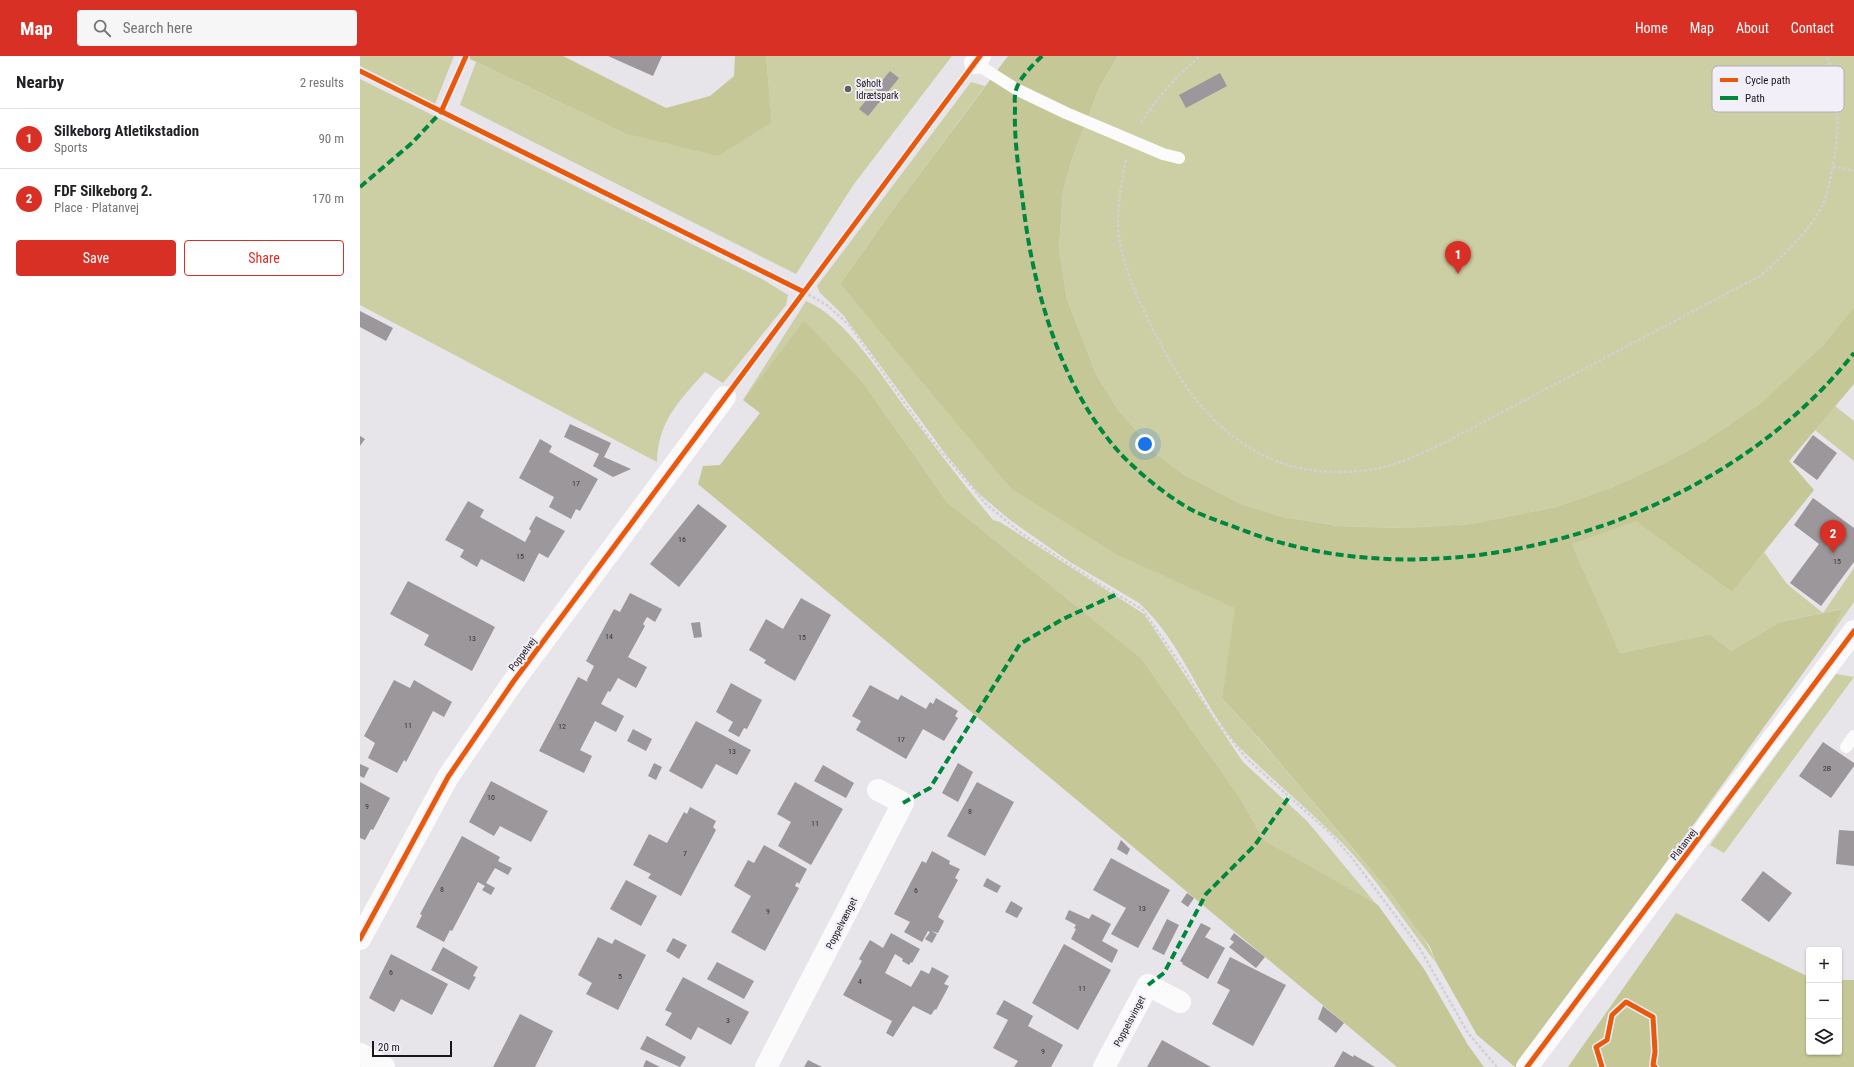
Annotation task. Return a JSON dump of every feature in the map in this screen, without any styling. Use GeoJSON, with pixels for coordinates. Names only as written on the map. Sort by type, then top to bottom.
{"type":"FeatureCollection","features":[{"type":"Feature","properties":{"kind":"street","name":"Poppelvej"},"geometry":{"type":"LineString","coordinates":[[360,939],[448,777],[513,682],[725,397]]}},
{"type":"Feature","properties":{"kind":"street","name":"Platanvej"},"geometry":{"type":"LineString","coordinates":[[1527,1067],[1850,644]]}},
{"type":"Feature","properties":{"kind":"street","name":"Poppelvænget"},"geometry":{"type":"LineString","coordinates":[[766,1067],[903,803],[878,790]]}},
{"type":"Feature","properties":{"kind":"street","name":"Poppelsvinget"},"geometry":{"type":"LineString","coordinates":[[1104,1067],[1148,985],[1180,1002]]}},
{"type":"Feature","properties":{"kind":"street"},"geometry":{"type":"LineString","coordinates":[[360,1054],[384,1067]]}},
{"type":"Feature","properties":{"kind":"lane"},"geometry":{"type":"LineString","coordinates":[[977,60],[1016,89],[1066,114],[1163,154],[1179,158]]}},
{"type":"Feature","properties":{"kind":"lane"},"geometry":{"type":"LineString","coordinates":[[1846,747],[1854,736]]}},
{"type":"Feature","properties":{"kind":"path"},"geometry":{"type":"LineString","coordinates":[[1200,56],[1180,73],[1152,105],[1131,140],[1122,180],[1119,208],[1119,236],[1132,283],[1149,321],[1183,382],[1202,408],[1230,434],[1262,453],[1288,465],[1323,471],[1352,471],[1385,467],[1438,446],[1760,276],[1785,255],[1818,213],[1828,189],[1833,166],[1839,112]]}},
{"type":"Feature","properties":{"kind":"path"},"geometry":{"type":"LineString","coordinates":[[1827,56],[1830,66]]}},
{"type":"Feature","properties":{"kind":"path"},"geometry":{"type":"LineString","coordinates":[[1833,166],[1854,171]]}},
{"type":"Feature","properties":{"kind":"path"},"geometry":{"type":"LineString","coordinates":[[799,298],[808,285]]}},
{"type":"Feature","properties":{"kind":"path"},"geometry":{"type":"LineString","coordinates":[[797,288],[827,305],[850,326],[929,437],[985,503],[1021,533],[1143,610],[1185,671],[1215,720],[1248,760],[1330,834],[1352,858],[1419,947],[1468,1033],[1497,1067]]}},
{"type":"Feature","properties":{"kind":"green space"},"geometry":{"type":"Polygon","coordinates":[[[360,56],[454,56],[435,104],[360,66],[360,56]]]}},
{"type":"Feature","properties":{"kind":"green space"},"geometry":{"type":"Polygon","coordinates":[[[464,56],[563,56],[666,108],[710,96],[734,76],[735,56],[766,56],[772,122],[718,156],[624,133],[464,56]]]}},
{"type":"Feature","properties":{"kind":"green space"},"geometry":{"type":"Polygon","coordinates":[[[766,56],[952,56],[854,184],[796,274],[460,105],[476,62],[624,133],[772,122],[766,56]]]}},
{"type":"Feature","properties":{"kind":"green space"},"geometry":{"type":"Polygon","coordinates":[[[1008,56],[1118,56],[1100,86],[1072,159],[1063,191],[1059,249],[1067,299],[1096,374],[1118,410],[1159,456],[1183,474],[1241,504],[1283,517],[1338,526],[1403,528],[1470,524],[1556,507],[1613,487],[1663,464],[1705,441],[1761,403],[1823,345],[1854,307],[1854,384],[1789,461],[1814,490],[1732,592],[1636,521],[1572,544],[1620,653],[1710,634],[1731,651],[1780,622],[1842,609],[1832,633],[1518,1067],[1515,1067],[1477,1035],[1437,964],[1430,947],[1394,897],[1263,743],[1222,698],[1235,608],[1119,556],[1011,488],[840,284],[891,212],[1008,56]]]}},
{"type":"Feature","properties":{"kind":"green space"},"geometry":{"type":"Polygon","coordinates":[[[1118,56],[1854,56],[1854,307],[1823,345],[1761,403],[1705,441],[1663,464],[1613,487],[1556,507],[1470,524],[1403,528],[1338,526],[1283,517],[1241,504],[1183,474],[1159,456],[1118,410],[1096,374],[1067,299],[1059,249],[1063,191],[1072,159],[1100,86],[1118,56]]]}},
{"type":"Feature","properties":{"kind":"green space"},"geometry":{"type":"Polygon","coordinates":[[[360,79],[762,279],[788,295],[786,305],[723,383],[705,372],[679,402],[666,423],[661,435],[657,462],[360,305],[360,79]]]}},
{"type":"Feature","properties":{"kind":"green space"},"geometry":{"type":"Polygon","coordinates":[[[971,82],[985,86],[891,212],[840,284],[916,374],[1119,556],[1236,608],[1222,698],[1255,734],[1387,888],[1420,932],[1437,964],[1365,868],[1352,853],[1236,744],[1211,709],[1179,653],[1154,618],[1139,603],[1070,562],[1010,520],[978,493],[947,456],[843,315],[820,293],[817,286],[971,82]]]}},
{"type":"Feature","properties":{"kind":"green space"},"geometry":{"type":"Polygon","coordinates":[[[806,301],[821,309],[850,335],[876,367],[940,454],[993,520],[1000,522],[1144,614],[1243,762],[1307,821],[1377,905],[1264,840],[1240,798],[1141,658],[947,502],[862,381],[804,322],[743,400],[806,301]]]}},
{"type":"Feature","properties":{"kind":"green space"},"geometry":{"type":"Polygon","coordinates":[[[804,321],[862,381],[947,502],[1141,658],[1240,798],[1264,840],[1378,905],[1424,969],[1468,1045],[1484,1067],[1397,1067],[698,484],[703,466],[720,465],[760,413],[743,400],[804,321]]]}},
{"type":"Feature","properties":{"kind":"green space"},"geometry":{"type":"Polygon","coordinates":[[[1835,406],[1854,421],[1854,461],[1815,430],[1835,406]]]}},
{"type":"Feature","properties":{"kind":"green space"},"geometry":{"type":"Polygon","coordinates":[[[1636,520],[1732,592],[1764,552],[1787,584],[1823,613],[1780,622],[1731,651],[1710,634],[1620,653],[1572,544],[1636,520]]]}},
{"type":"Feature","properties":{"kind":"green space"},"geometry":{"type":"Polygon","coordinates":[[[1854,568],[1854,602],[1832,633],[1841,609],[1823,613],[1854,568]]]}},
{"type":"Feature","properties":{"kind":"green space"},"geometry":{"type":"Polygon","coordinates":[[[1836,674],[1854,677],[1724,853],[1710,845],[1836,674]]]}},
{"type":"Feature","properties":{"kind":"green space"},"geometry":{"type":"Polygon","coordinates":[[[1676,913],[1806,976],[1806,1055],[1842,1055],[1842,980],[1854,980],[1854,1067],[1568,1067],[1676,913]]]}},
{"type":"Feature","properties":{"kind":"building"},"geometry":{"type":"Polygon","coordinates":[[[608,56],[662,56],[653,76],[608,56]]]}},
{"type":"Feature","properties":{"kind":"building"},"geometry":{"type":"Polygon","coordinates":[[[890,71],[899,78],[868,116],[859,109],[890,71]]]}},
{"type":"Feature","properties":{"kind":"building"},"geometry":{"type":"Polygon","coordinates":[[[1220,73],[1227,86],[1186,108],[1179,95],[1220,73]]]}},
{"type":"Feature","properties":{"kind":"building"},"geometry":{"type":"Polygon","coordinates":[[[360,311],[393,328],[386,341],[360,327],[360,311]]]}},
{"type":"Feature","properties":{"kind":"building"},"geometry":{"type":"Polygon","coordinates":[[[570,424],[611,443],[604,457],[631,469],[613,477],[593,466],[599,454],[564,437],[570,424]]]}},
{"type":"Feature","properties":{"kind":"building"},"geometry":{"type":"Polygon","coordinates":[[[1813,435],[1837,453],[1817,480],[1793,462],[1813,435]]]}},
{"type":"Feature","properties":{"kind":"building"},"geometry":{"type":"Polygon","coordinates":[[[360,436],[365,439],[360,446],[360,436]]]}},
{"type":"Feature","properties":{"kind":"building"},"geometry":{"type":"Polygon","coordinates":[[[540,439],[552,446],[549,452],[598,479],[580,511],[576,509],[571,519],[549,507],[554,497],[519,478],[540,439]]]}},
{"type":"Feature","properties":{"kind":"building"},"geometry":{"type":"Polygon","coordinates":[[[1813,498],[1854,528],[1854,562],[1821,606],[1790,583],[1819,544],[1794,525],[1813,498]]]}},
{"type":"Feature","properties":{"kind":"building"},"geometry":{"type":"Polygon","coordinates":[[[468,501],[484,510],[480,517],[525,542],[531,531],[529,529],[536,516],[565,531],[548,558],[539,553],[524,582],[481,559],[477,567],[460,557],[464,550],[445,540],[468,501]]]}},
{"type":"Feature","properties":{"kind":"building"},"geometry":{"type":"Polygon","coordinates":[[[698,504],[727,526],[679,587],[650,564],[698,504]]]}},
{"type":"Feature","properties":{"kind":"building"},"geometry":{"type":"Polygon","coordinates":[[[408,581],[495,627],[472,671],[424,645],[429,635],[390,614],[408,581]]]}},
{"type":"Feature","properties":{"kind":"building"},"geometry":{"type":"Polygon","coordinates":[[[630,593],[662,609],[655,622],[647,617],[643,624],[645,626],[628,657],[647,667],[636,688],[618,678],[610,692],[608,691],[601,704],[624,716],[616,732],[595,721],[580,750],[592,756],[584,773],[539,751],[578,677],[588,682],[587,680],[594,666],[586,661],[614,609],[620,612],[630,593]]]}},
{"type":"Feature","properties":{"kind":"building"},"geometry":{"type":"Polygon","coordinates":[[[801,598],[831,615],[795,681],[764,663],[766,660],[749,650],[766,619],[783,629],[801,598]]]}},
{"type":"Feature","properties":{"kind":"building"},"geometry":{"type":"Polygon","coordinates":[[[700,622],[702,637],[694,638],[691,623],[700,622]]]}},
{"type":"Feature","properties":{"kind":"building"},"geometry":{"type":"Polygon","coordinates":[[[394,680],[410,688],[414,680],[452,702],[444,717],[433,711],[406,762],[404,760],[397,773],[368,758],[375,743],[364,736],[394,680]]]}},
{"type":"Feature","properties":{"kind":"building"},"geometry":{"type":"Polygon","coordinates":[[[731,683],[762,700],[747,729],[744,728],[739,737],[728,731],[733,722],[716,712],[731,683]]]}},
{"type":"Feature","properties":{"kind":"building"},"geometry":{"type":"Polygon","coordinates":[[[870,685],[898,700],[901,695],[926,709],[930,702],[933,704],[936,698],[958,711],[955,716],[958,718],[944,741],[923,729],[906,759],[856,730],[861,721],[852,716],[870,685]]]}},
{"type":"Feature","properties":{"kind":"building"},"geometry":{"type":"Polygon","coordinates":[[[696,721],[751,750],[737,775],[716,764],[702,789],[669,771],[696,721]]]}},
{"type":"Feature","properties":{"kind":"building"},"geometry":{"type":"Polygon","coordinates":[[[633,729],[652,739],[646,751],[627,741],[633,729]]]}},
{"type":"Feature","properties":{"kind":"building"},"geometry":{"type":"Polygon","coordinates":[[[1823,742],[1854,763],[1854,766],[1831,798],[1799,776],[1823,742]]]}},
{"type":"Feature","properties":{"kind":"building"},"geometry":{"type":"Polygon","coordinates":[[[654,763],[662,767],[656,780],[648,776],[654,763]]]}},
{"type":"Feature","properties":{"kind":"building"},"geometry":{"type":"Polygon","coordinates":[[[958,763],[973,772],[958,802],[942,793],[958,763]]]}},
{"type":"Feature","properties":{"kind":"building"},"geometry":{"type":"Polygon","coordinates":[[[360,764],[369,768],[364,778],[360,776],[360,764]]]}},
{"type":"Feature","properties":{"kind":"building"},"geometry":{"type":"Polygon","coordinates":[[[823,765],[854,783],[846,798],[814,781],[823,765]]]}},
{"type":"Feature","properties":{"kind":"building"},"geometry":{"type":"Polygon","coordinates":[[[491,781],[548,811],[531,842],[500,826],[494,836],[469,822],[491,781]]]}},
{"type":"Feature","properties":{"kind":"building"},"geometry":{"type":"Polygon","coordinates":[[[360,782],[390,798],[373,830],[371,829],[365,840],[360,838],[360,782]]]}},
{"type":"Feature","properties":{"kind":"building"},"geometry":{"type":"Polygon","coordinates":[[[795,782],[843,809],[811,865],[778,846],[791,822],[777,814],[795,782]]]}},
{"type":"Feature","properties":{"kind":"building"},"geometry":{"type":"Polygon","coordinates":[[[977,782],[1014,802],[985,856],[947,836],[977,782]]]}},
{"type":"Feature","properties":{"kind":"building"},"geometry":{"type":"Polygon","coordinates":[[[690,807],[716,821],[713,827],[716,830],[681,896],[648,878],[651,874],[633,865],[649,834],[667,843],[684,812],[687,814],[690,807]]]}},
{"type":"Feature","properties":{"kind":"building"},"geometry":{"type":"Polygon","coordinates":[[[1839,830],[1854,831],[1854,866],[1836,864],[1839,830]]]}},
{"type":"Feature","properties":{"kind":"building"},"geometry":{"type":"Polygon","coordinates":[[[462,836],[500,857],[498,861],[512,868],[508,875],[495,868],[486,883],[495,888],[491,895],[482,890],[485,886],[478,882],[452,931],[450,930],[444,942],[416,927],[422,915],[420,914],[462,836]]]}},
{"type":"Feature","properties":{"kind":"building"},"geometry":{"type":"Polygon","coordinates":[[[1121,840],[1130,849],[1127,855],[1117,849],[1121,840]]]}},
{"type":"Feature","properties":{"kind":"building"},"geometry":{"type":"Polygon","coordinates":[[[764,845],[807,869],[799,884],[797,882],[795,886],[799,888],[765,951],[731,932],[751,896],[734,886],[748,860],[754,863],[764,845]]]}},
{"type":"Feature","properties":{"kind":"building"},"geometry":{"type":"Polygon","coordinates":[[[932,851],[950,861],[949,864],[960,869],[955,878],[958,880],[938,917],[944,921],[938,933],[931,931],[937,934],[932,943],[925,939],[930,932],[928,931],[922,942],[904,932],[910,922],[894,914],[922,861],[926,863],[932,851]]]}},
{"type":"Feature","properties":{"kind":"building"},"geometry":{"type":"Polygon","coordinates":[[[1111,858],[1170,890],[1138,948],[1111,934],[1126,908],[1093,890],[1111,858]]]}},
{"type":"Feature","properties":{"kind":"building"},"geometry":{"type":"Polygon","coordinates":[[[1763,871],[1792,893],[1769,922],[1741,900],[1763,871]]]}},
{"type":"Feature","properties":{"kind":"building"},"geometry":{"type":"Polygon","coordinates":[[[987,878],[1001,886],[997,893],[983,886],[987,878]]]}},
{"type":"Feature","properties":{"kind":"building"},"geometry":{"type":"Polygon","coordinates":[[[626,880],[657,896],[641,926],[610,909],[626,880]]]}},
{"type":"Feature","properties":{"kind":"building"},"geometry":{"type":"Polygon","coordinates":[[[1187,893],[1194,898],[1188,907],[1181,902],[1187,893]]]}},
{"type":"Feature","properties":{"kind":"building"},"geometry":{"type":"Polygon","coordinates":[[[1011,901],[1023,908],[1017,918],[1005,912],[1011,901]]]}},
{"type":"Feature","properties":{"kind":"building"},"geometry":{"type":"Polygon","coordinates":[[[1069,910],[1089,919],[1092,914],[1111,924],[1102,941],[1118,950],[1112,963],[1071,939],[1076,929],[1074,928],[1076,925],[1065,919],[1069,910]]]}},
{"type":"Feature","properties":{"kind":"building"},"geometry":{"type":"Polygon","coordinates":[[[1167,919],[1179,925],[1164,955],[1152,949],[1167,919]]]}},
{"type":"Feature","properties":{"kind":"building"},"geometry":{"type":"Polygon","coordinates":[[[1201,923],[1211,928],[1205,937],[1225,948],[1208,979],[1182,964],[1183,963],[1180,961],[1201,923]]]}},
{"type":"Feature","properties":{"kind":"building"},"geometry":{"type":"Polygon","coordinates":[[[891,933],[920,949],[912,963],[911,962],[909,965],[895,954],[885,973],[911,987],[921,970],[929,974],[932,967],[949,976],[944,984],[949,986],[936,1010],[935,1009],[931,1015],[913,1006],[893,1037],[886,1033],[892,1021],[843,995],[862,961],[859,959],[870,940],[883,948],[891,933]]]}},
{"type":"Feature","properties":{"kind":"building"},"geometry":{"type":"Polygon","coordinates":[[[1234,933],[1265,957],[1256,968],[1229,947],[1234,942],[1230,939],[1234,933]]]}},
{"type":"Feature","properties":{"kind":"building"},"geometry":{"type":"Polygon","coordinates":[[[598,937],[612,944],[615,939],[646,955],[618,1010],[586,994],[592,983],[578,975],[598,937]]]}},
{"type":"Feature","properties":{"kind":"building"},"geometry":{"type":"Polygon","coordinates":[[[673,938],[687,945],[679,959],[666,951],[673,938]]]}},
{"type":"Feature","properties":{"kind":"building"},"geometry":{"type":"Polygon","coordinates":[[[1064,944],[1111,970],[1078,1030],[1032,1003],[1064,944]]]}},
{"type":"Feature","properties":{"kind":"building"},"geometry":{"type":"Polygon","coordinates":[[[443,947],[478,967],[473,976],[476,977],[469,990],[431,970],[443,947]]]}},
{"type":"Feature","properties":{"kind":"building"},"geometry":{"type":"Polygon","coordinates":[[[391,954],[448,984],[432,1015],[401,999],[394,1012],[369,998],[391,954]]]}},
{"type":"Feature","properties":{"kind":"building"},"geometry":{"type":"Polygon","coordinates":[[[1230,957],[1286,985],[1253,1046],[1212,1024],[1230,990],[1217,983],[1230,957]]]}},
{"type":"Feature","properties":{"kind":"building"},"geometry":{"type":"Polygon","coordinates":[[[717,962],[754,981],[744,999],[707,979],[717,962]]]}},
{"type":"Feature","properties":{"kind":"building"},"geometry":{"type":"Polygon","coordinates":[[[683,977],[749,1012],[731,1045],[698,1027],[691,1040],[665,1025],[672,1013],[665,1010],[683,977]]]}},
{"type":"Feature","properties":{"kind":"building"},"geometry":{"type":"Polygon","coordinates":[[[1004,1000],[1033,1016],[1028,1026],[1063,1045],[1051,1067],[1014,1067],[1018,1061],[993,1048],[1008,1020],[996,1014],[1004,1000]]]}},
{"type":"Feature","properties":{"kind":"building"},"geometry":{"type":"Polygon","coordinates":[[[1323,1006],[1344,1023],[1336,1033],[1318,1019],[1323,1006]]]}},
{"type":"Feature","properties":{"kind":"building"},"geometry":{"type":"Polygon","coordinates":[[[520,1014],[553,1031],[535,1067],[493,1067],[520,1014]]]}},
{"type":"Feature","properties":{"kind":"building"},"geometry":{"type":"Polygon","coordinates":[[[647,1036],[686,1057],[680,1067],[640,1049],[647,1036]]]}},
{"type":"Feature","properties":{"kind":"building"},"geometry":{"type":"Polygon","coordinates":[[[1162,1040],[1211,1067],[1147,1067],[1162,1040]]]}},
{"type":"Feature","properties":{"kind":"building"},"geometry":{"type":"Polygon","coordinates":[[[1343,1051],[1353,1057],[1354,1055],[1375,1067],[1334,1067],[1343,1051]]]}},
{"type":"Feature","properties":{"kind":"building"},"geometry":{"type":"Polygon","coordinates":[[[646,1060],[660,1067],[643,1067],[646,1060]]]}},
{"type":"Feature","properties":{"kind":"building"},"geometry":{"type":"Polygon","coordinates":[[[808,1060],[822,1067],[804,1067],[808,1060]]]}},
{"type":"Feature","properties":{"kind":"marked path"},"geometry":{"type":"LineString","coordinates":[[1042,56],[1023,76],[1016,90],[1016,145],[1034,269],[1042,302],[1065,367],[1098,426],[1119,452],[1136,468],[1156,486],[1188,508],[1204,516],[1245,531],[1324,552],[1408,559],[1492,553],[1576,534],[1657,504],[1731,463],[1798,412],[1854,353]]}},
{"type":"Feature","properties":{"kind":"marked path"},"geometry":{"type":"LineString","coordinates":[[360,187],[412,143],[441,112]]}},
{"type":"Feature","properties":{"kind":"marked path"},"geometry":{"type":"LineString","coordinates":[[903,803],[930,788],[1020,644],[1063,619],[1117,594]]}},
{"type":"Feature","properties":{"kind":"marked path"},"geometry":{"type":"LineString","coordinates":[[1148,985],[1164,973],[1206,894],[1255,845],[1289,797]]}},
{"type":"Feature","properties":{"kind":"cycle path"},"geometry":{"type":"LineString","coordinates":[[441,112],[466,56]]}},
{"type":"Feature","properties":{"kind":"cycle path"},"geometry":{"type":"LineString","coordinates":[[360,939],[448,777],[513,682],[980,56]]}},
{"type":"Feature","properties":{"kind":"cycle path"},"geometry":{"type":"LineString","coordinates":[[360,71],[804,292]]}},
{"type":"Feature","properties":{"kind":"cycle path"},"geometry":{"type":"LineString","coordinates":[[1527,1067],[1854,631]]}},
{"type":"Feature","properties":{"kind":"cycle path"},"geometry":{"type":"LineString","coordinates":[[1602,1067],[1596,1047],[1607,1040],[1612,1015],[1626,1002],[1653,1017],[1655,1052],[1653,1065],[1655,1067]]}},
{"type":"Feature","properties":{"kind":"place","name":"Søholt Idrætspark"},"geometry":{"type":"Point","coordinates":[848,89]}},
{"type":"Feature","properties":{"kind":"place","name":"Silkeborg Atletikstadion"},"geometry":{"type":"Point","coordinates":[1458,274]}},
{"type":"Feature","properties":{"kind":"place","name":"FDF Silkeborg 2."},"geometry":{"type":"Point","coordinates":[1833,553]}}]}
